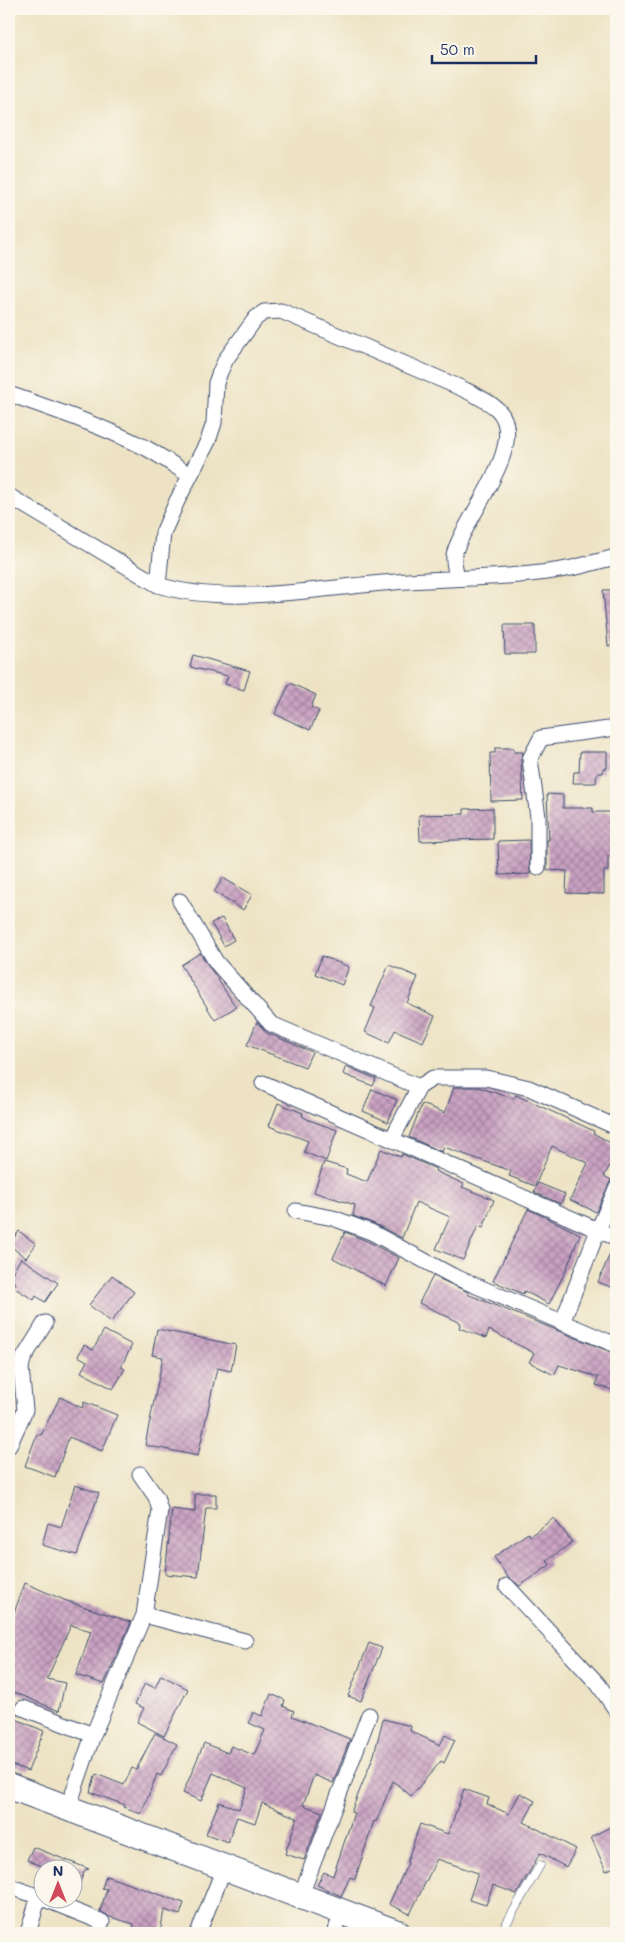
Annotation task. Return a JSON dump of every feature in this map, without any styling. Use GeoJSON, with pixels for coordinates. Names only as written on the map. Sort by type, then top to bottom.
{"type":"FeatureCollection","features":[{"type":"Feature","properties":{"kind":"main road"},"geometry":{"type":"LineString","coordinates":[[9,1786],[398,1933]]}},
{"type":"Feature","properties":{"kind":"main road"},"geometry":{"type":"LineString","coordinates":[[9,1802],[219,1881],[343,1931]]}},
{"type":"Feature","properties":{"kind":"street"},"geometry":{"type":"LineString","coordinates":[[158,585],[163,533],[201,455],[214,423],[216,383],[226,359],[256,318],[264,312],[281,311],[461,388],[486,401],[498,410],[505,421],[507,435],[503,452],[494,476],[459,541],[453,557],[457,578]]}},
{"type":"Feature","properties":{"kind":"street"},"geometry":{"type":"LineString","coordinates":[[9,394],[68,414],[118,435],[148,449],[190,475]]}},
{"type":"Feature","properties":{"kind":"street"},"geometry":{"type":"LineString","coordinates":[[9,496],[158,585],[179,592],[267,594],[534,573],[572,568],[616,557]]}},
{"type":"Feature","properties":{"kind":"street"},"geometry":{"type":"LineString","coordinates":[[538,867],[538,817],[530,759],[536,746],[541,738],[616,728]]}},
{"type":"Feature","properties":{"kind":"street"},"geometry":{"type":"LineString","coordinates":[[180,901],[216,962],[271,1024],[419,1087]]}},
{"type":"Feature","properties":{"kind":"street"},"geometry":{"type":"LineString","coordinates":[[392,1139],[419,1087],[433,1078],[486,1078],[530,1088],[616,1127]]}},
{"type":"Feature","properties":{"kind":"street"},"geometry":{"type":"LineString","coordinates":[[263,1083],[616,1238]]}},
{"type":"Feature","properties":{"kind":"street"},"geometry":{"type":"LineString","coordinates":[[562,1323],[616,1188]]}},
{"type":"Feature","properties":{"kind":"street"},"geometry":{"type":"LineString","coordinates":[[296,1211],[333,1218],[371,1232],[453,1276],[616,1345]]}},
{"type":"Feature","properties":{"kind":"street"},"geometry":{"type":"LineString","coordinates":[[9,1446],[26,1410],[21,1368],[23,1360],[45,1323]]}},
{"type":"Feature","properties":{"kind":"street"},"geometry":{"type":"LineString","coordinates":[[68,1808],[93,1735],[144,1615],[160,1510],[156,1497],[140,1474]]}},
{"type":"Feature","properties":{"kind":"street"},"geometry":{"type":"LineString","coordinates":[[507,1586],[598,1684],[616,1710]]}},
{"type":"Feature","properties":{"kind":"street"},"geometry":{"type":"LineString","coordinates":[[144,1615],[245,1641]]}},
{"type":"Feature","properties":{"kind":"street"},"geometry":{"type":"LineString","coordinates":[[23,1708],[93,1735]]}},
{"type":"Feature","properties":{"kind":"street"},"geometry":{"type":"LineString","coordinates":[[301,1895],[369,1715]]}},
{"type":"Feature","properties":{"kind":"street"},"geometry":{"type":"LineString","coordinates":[[198,1933],[219,1881]]}},
{"type":"Feature","properties":{"kind":"street"},"geometry":{"type":"LineString","coordinates":[[9,1886],[32,1894]]}},
{"type":"Feature","properties":{"kind":"street"},"geometry":{"type":"LineString","coordinates":[[28,1933],[38,1910]]}},
{"type":"Feature","properties":{"kind":"street"},"geometry":{"type":"LineString","coordinates":[[72,1910],[102,1922]]}},
{"type":"Feature","properties":{"kind":"lane"},"geometry":{"type":"LineString","coordinates":[[501,1933],[540,1865]]}},
{"type":"Feature","properties":{"kind":"building"},"geometry":{"type":"Polygon","coordinates":[[[603,590],[616,590],[616,645],[608,646],[603,590]]]}},
{"type":"Feature","properties":{"kind":"building"},"geometry":{"type":"Polygon","coordinates":[[[504,625],[535,625],[535,654],[505,654],[504,625]]]}},
{"type":"Feature","properties":{"kind":"building"},"geometry":{"type":"Polygon","coordinates":[[[193,655],[250,671],[244,690],[225,684],[228,676],[190,667],[193,655]]]}},
{"type":"Feature","properties":{"kind":"building"},"geometry":{"type":"Polygon","coordinates":[[[290,683],[316,695],[311,707],[319,711],[310,730],[275,714],[290,683]]]}},
{"type":"Feature","properties":{"kind":"building"},"geometry":{"type":"Polygon","coordinates":[[[495,748],[514,748],[514,752],[523,752],[521,760],[523,800],[491,801],[490,753],[495,753],[495,748]]]}},
{"type":"Feature","properties":{"kind":"building"},"geometry":{"type":"Polygon","coordinates":[[[580,752],[607,752],[607,768],[603,768],[603,773],[597,773],[596,783],[573,783],[574,772],[579,772],[580,752]]]}},
{"type":"Feature","properties":{"kind":"building"},"geometry":{"type":"Polygon","coordinates":[[[547,794],[563,795],[563,808],[593,808],[593,812],[616,812],[616,855],[608,856],[608,871],[604,871],[604,894],[566,893],[567,871],[547,870],[547,840],[549,840],[547,794]]]}},
{"type":"Feature","properties":{"kind":"building"},"geometry":{"type":"Polygon","coordinates":[[[493,808],[493,839],[420,841],[419,815],[464,814],[464,809],[493,808]]]}},
{"type":"Feature","properties":{"kind":"building"},"geometry":{"type":"Polygon","coordinates":[[[529,840],[530,874],[499,875],[498,841],[529,840]]]}},
{"type":"Feature","properties":{"kind":"building"},"geometry":{"type":"Polygon","coordinates":[[[223,878],[252,895],[243,910],[214,892],[223,878]]]}},
{"type":"Feature","properties":{"kind":"building"},"geometry":{"type":"Polygon","coordinates":[[[222,918],[234,940],[224,946],[211,923],[222,918]]]}},
{"type":"Feature","properties":{"kind":"building"},"geometry":{"type":"Polygon","coordinates":[[[200,953],[236,1007],[215,1020],[181,965],[200,953]]]}},
{"type":"Feature","properties":{"kind":"building"},"geometry":{"type":"Polygon","coordinates":[[[322,956],[349,967],[342,985],[315,974],[322,956]]]}},
{"type":"Feature","properties":{"kind":"building"},"geometry":{"type":"Polygon","coordinates":[[[389,965],[418,977],[407,1003],[435,1016],[423,1042],[395,1030],[389,1043],[365,1032],[375,1008],[371,1006],[389,965]]]}},
{"type":"Feature","properties":{"kind":"building"},"geometry":{"type":"Polygon","coordinates":[[[257,1022],[267,1033],[312,1052],[305,1067],[247,1045],[257,1022]]]}},
{"type":"Feature","properties":{"kind":"building"},"geometry":{"type":"Polygon","coordinates":[[[346,1066],[376,1079],[373,1086],[343,1074],[346,1066]]]}},
{"type":"Feature","properties":{"kind":"building"},"geometry":{"type":"Polygon","coordinates":[[[454,1087],[478,1087],[514,1099],[516,1095],[594,1131],[593,1133],[616,1146],[616,1155],[604,1176],[611,1180],[596,1212],[570,1200],[588,1163],[552,1146],[535,1186],[509,1176],[511,1171],[444,1147],[442,1152],[409,1137],[422,1104],[445,1113],[454,1087]]]}},
{"type":"Feature","properties":{"kind":"building"},"geometry":{"type":"Polygon","coordinates":[[[372,1089],[397,1100],[388,1122],[363,1111],[372,1089]]]}},
{"type":"Feature","properties":{"kind":"building"},"geometry":{"type":"Polygon","coordinates":[[[278,1103],[303,1113],[302,1116],[309,1120],[337,1130],[326,1161],[304,1152],[308,1141],[269,1126],[278,1103]]]}},
{"type":"Feature","properties":{"kind":"building"},"geometry":{"type":"Polygon","coordinates":[[[381,1149],[401,1157],[402,1154],[436,1169],[435,1171],[464,1184],[462,1187],[494,1200],[483,1228],[478,1226],[463,1260],[436,1249],[450,1217],[416,1202],[402,1238],[375,1224],[353,1216],[355,1205],[314,1192],[324,1162],[347,1169],[346,1174],[367,1182],[381,1149]]]}},
{"type":"Feature","properties":{"kind":"building"},"geometry":{"type":"Polygon","coordinates":[[[538,1183],[565,1194],[561,1204],[534,1192],[538,1183]]]}},
{"type":"Feature","properties":{"kind":"building"},"geometry":{"type":"Polygon","coordinates":[[[528,1209],[580,1234],[566,1270],[549,1304],[524,1291],[523,1294],[493,1281],[528,1209]]]}},
{"type":"Feature","properties":{"kind":"building"},"geometry":{"type":"Polygon","coordinates":[[[19,1231],[36,1244],[26,1258],[9,1245],[19,1231]]]}},
{"type":"Feature","properties":{"kind":"building"},"geometry":{"type":"Polygon","coordinates":[[[345,1232],[399,1258],[386,1286],[333,1258],[345,1232]]]}},
{"type":"Feature","properties":{"kind":"building"},"geometry":{"type":"Polygon","coordinates":[[[613,1247],[616,1247],[616,1289],[598,1282],[613,1247]]]}},
{"type":"Feature","properties":{"kind":"building"},"geometry":{"type":"Polygon","coordinates":[[[21,1258],[58,1283],[45,1302],[36,1296],[34,1300],[13,1287],[16,1283],[9,1278],[21,1258]]]}},
{"type":"Feature","properties":{"kind":"building"},"geometry":{"type":"Polygon","coordinates":[[[112,1275],[134,1292],[111,1322],[89,1305],[112,1275]]]}},
{"type":"Feature","properties":{"kind":"building"},"geometry":{"type":"Polygon","coordinates":[[[433,1276],[468,1292],[467,1294],[616,1354],[616,1391],[596,1385],[598,1377],[559,1365],[554,1375],[529,1362],[534,1353],[489,1330],[486,1338],[459,1328],[461,1323],[419,1303],[433,1276]]]}},
{"type":"Feature","properties":{"kind":"building"},"geometry":{"type":"Polygon","coordinates":[[[157,1329],[236,1345],[231,1371],[217,1368],[198,1456],[145,1445],[163,1357],[152,1355],[157,1329]]]}},
{"type":"Feature","properties":{"kind":"building"},"geometry":{"type":"Polygon","coordinates":[[[104,1330],[132,1345],[121,1367],[125,1369],[113,1389],[81,1372],[87,1361],[78,1356],[84,1345],[93,1350],[104,1330]]]}},
{"type":"Feature","properties":{"kind":"building"},"geometry":{"type":"Polygon","coordinates":[[[60,1397],[82,1408],[84,1402],[117,1415],[102,1451],[69,1437],[55,1477],[25,1466],[37,1434],[41,1435],[60,1397]]]}},
{"type":"Feature","properties":{"kind":"building"},"geometry":{"type":"Polygon","coordinates":[[[75,1485],[99,1493],[77,1555],[42,1545],[48,1523],[61,1527],[75,1485]]]}},
{"type":"Feature","properties":{"kind":"building"},"geometry":{"type":"Polygon","coordinates":[[[195,1494],[216,1494],[216,1508],[206,1508],[198,1577],[165,1574],[172,1509],[195,1512],[195,1494]]]}},
{"type":"Feature","properties":{"kind":"building"},"geometry":{"type":"Polygon","coordinates":[[[554,1518],[572,1542],[547,1561],[550,1565],[520,1586],[508,1577],[494,1557],[528,1533],[530,1536],[554,1518]]]}},
{"type":"Feature","properties":{"kind":"building"},"geometry":{"type":"Polygon","coordinates":[[[25,1583],[64,1600],[131,1622],[104,1684],[76,1675],[91,1631],[71,1625],[47,1679],[65,1683],[59,1711],[9,1690],[9,1626],[25,1583]]]}},
{"type":"Feature","properties":{"kind":"building"},"geometry":{"type":"Polygon","coordinates":[[[369,1643],[382,1648],[361,1701],[348,1696],[369,1643]]]}},
{"type":"Feature","properties":{"kind":"building"},"geometry":{"type":"Polygon","coordinates":[[[161,1675],[188,1689],[164,1736],[137,1722],[144,1708],[135,1704],[145,1683],[155,1688],[161,1675]]]}},
{"type":"Feature","properties":{"kind":"building"},"geometry":{"type":"Polygon","coordinates":[[[271,1694],[285,1700],[283,1706],[294,1711],[292,1716],[350,1739],[333,1783],[314,1775],[303,1805],[322,1812],[304,1860],[285,1854],[297,1818],[262,1803],[255,1823],[237,1817],[228,1842],[206,1834],[219,1802],[239,1809],[247,1788],[213,1773],[201,1801],[183,1793],[204,1743],[228,1753],[231,1746],[254,1755],[265,1730],[249,1723],[253,1712],[262,1716],[271,1694]]]}},
{"type":"Feature","properties":{"kind":"building"},"geometry":{"type":"Polygon","coordinates":[[[9,1716],[44,1731],[28,1771],[9,1764],[9,1716]]]}},
{"type":"Feature","properties":{"kind":"building"},"geometry":{"type":"Polygon","coordinates":[[[383,1719],[411,1726],[410,1731],[440,1745],[445,1735],[455,1740],[444,1763],[441,1761],[411,1796],[393,1781],[376,1822],[374,1821],[355,1879],[350,1877],[341,1896],[317,1885],[324,1872],[333,1876],[354,1813],[351,1812],[374,1755],[383,1719]]]}},
{"type":"Feature","properties":{"kind":"building"},"geometry":{"type":"Polygon","coordinates":[[[155,1733],[177,1744],[161,1776],[157,1774],[141,1814],[124,1807],[125,1805],[90,1792],[96,1774],[124,1785],[132,1768],[136,1770],[155,1733]]]}},
{"type":"Feature","properties":{"kind":"building"},"geometry":{"type":"Polygon","coordinates":[[[464,1789],[489,1798],[487,1804],[509,1814],[520,1793],[535,1801],[524,1822],[576,1849],[566,1867],[540,1853],[517,1894],[493,1885],[486,1905],[469,1900],[478,1873],[437,1859],[410,1914],[389,1904],[408,1863],[420,1824],[448,1834],[464,1789]]]}},
{"type":"Feature","properties":{"kind":"building"},"geometry":{"type":"Polygon","coordinates":[[[610,1827],[612,1830],[616,1828],[616,1866],[606,1871],[591,1837],[610,1827]]]}},
{"type":"Feature","properties":{"kind":"building"},"geometry":{"type":"Polygon","coordinates":[[[33,1847],[66,1860],[32,1860],[32,1862],[27,1860],[33,1847]]]}},
{"type":"Feature","properties":{"kind":"building"},"geometry":{"type":"Polygon","coordinates":[[[82,1866],[89,1869],[85,1870],[82,1877],[82,1866]]]}},
{"type":"Feature","properties":{"kind":"building"},"geometry":{"type":"Polygon","coordinates":[[[106,1876],[184,1903],[180,1915],[164,1910],[160,1933],[132,1933],[134,1924],[110,1917],[100,1911],[107,1889],[102,1888],[106,1876]]]}}]}
